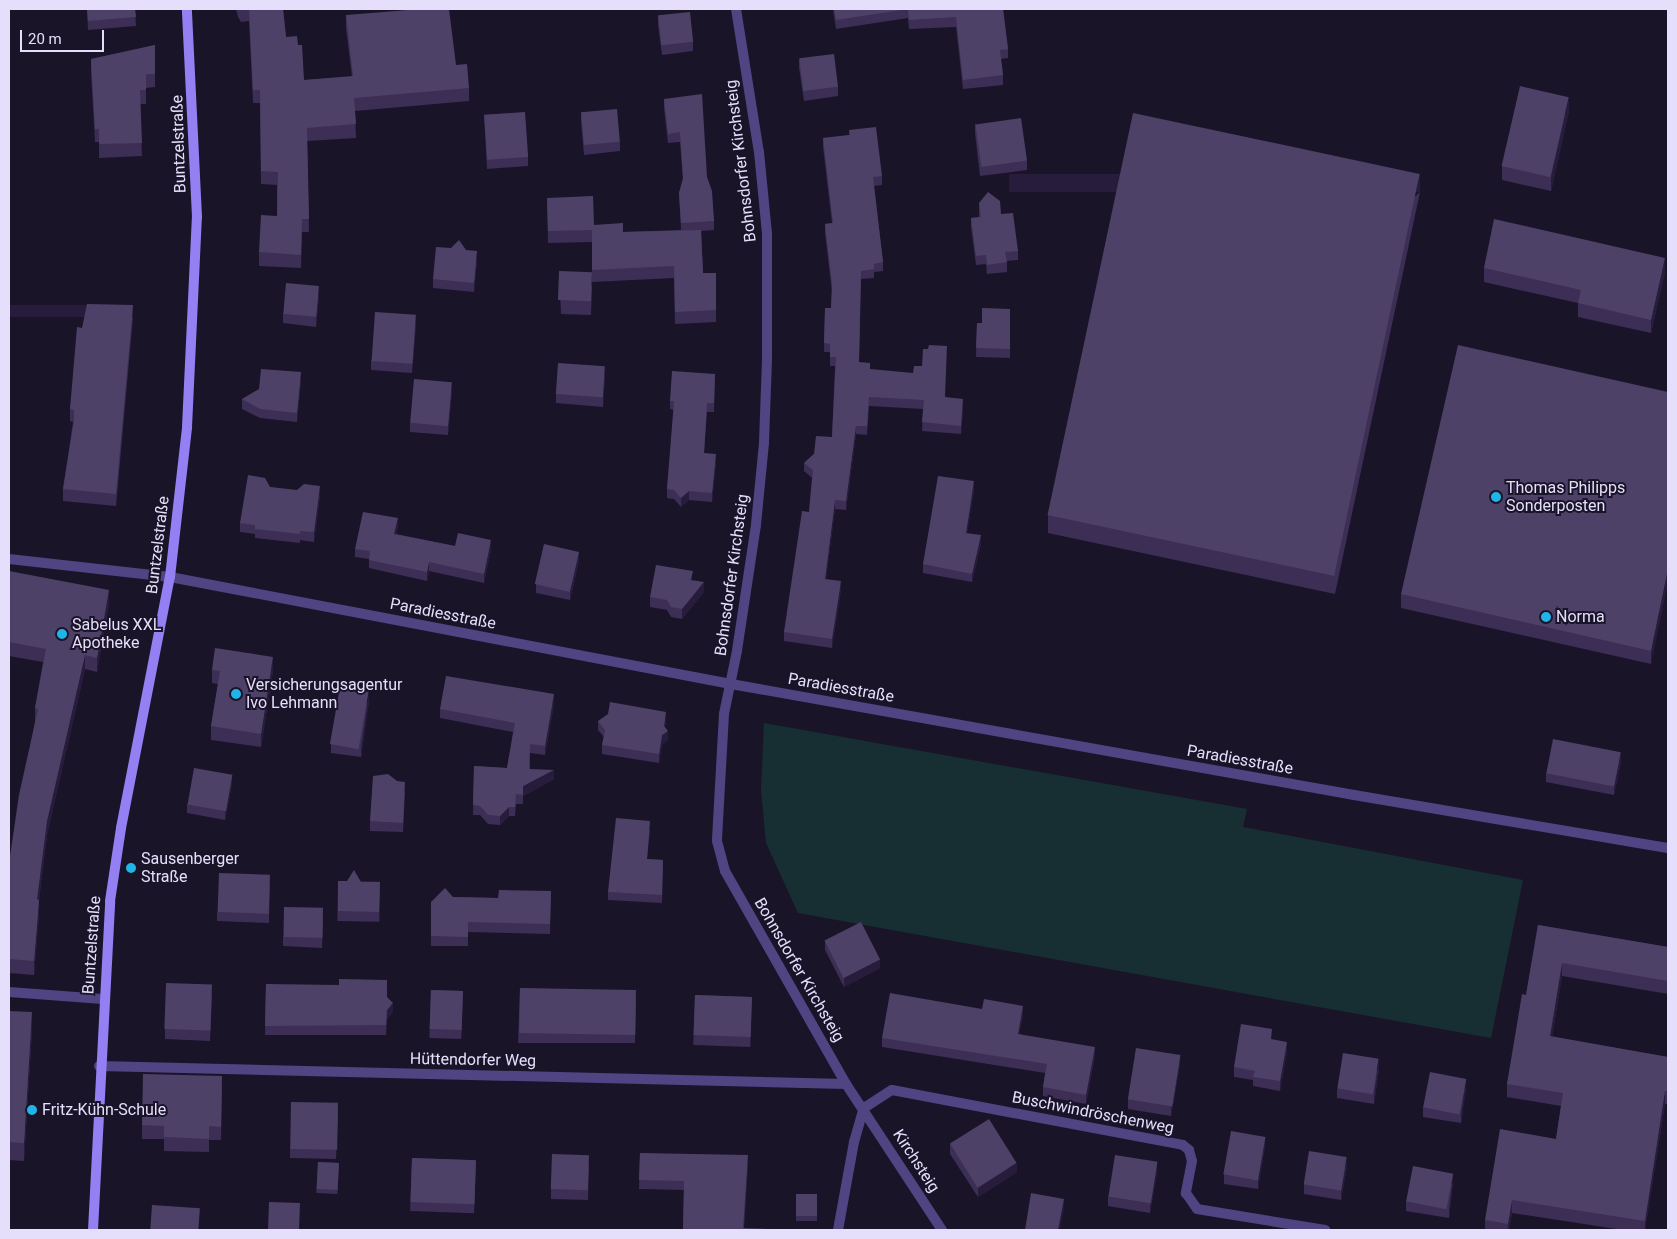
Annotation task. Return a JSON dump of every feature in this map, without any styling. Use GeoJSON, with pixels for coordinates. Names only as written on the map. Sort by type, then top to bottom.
{"type":"FeatureCollection","features":[{"type":"Feature","properties":{"kind":"street","name":"Buntzelstraße"},"geometry":{"type":"LineString","coordinates":[[93,1230],[99,1066],[110,901],[119,837],[170,577],[187,427],[196,226],[187,9]]}},
{"type":"Feature","properties":{"kind":"street","name":"Bohnsdorfer Kirchsteig"},"geometry":{"type":"LineString","coordinates":[[736,9],[759,152],[767,233],[767,360],[764,443],[757,516],[731,684],[724,714],[716,841],[725,871],[846,1084],[864,1108]]}},
{"type":"Feature","properties":{"kind":"street","name":"Paradiesstraße"},"geometry":{"type":"LineString","coordinates":[[9,559],[170,577],[731,684],[1344,794],[1668,848]]}},
{"type":"Feature","properties":{"kind":"street"},"geometry":{"type":"LineString","coordinates":[[9,992],[103,999]]}},
{"type":"Feature","properties":{"kind":"street","name":"Hüttendorfer Weg"},"geometry":{"type":"LineString","coordinates":[[99,1066],[846,1084]]}},
{"type":"Feature","properties":{"kind":"street","name":"Buschwindröschenweg"},"geometry":{"type":"LineString","coordinates":[[864,1108],[892,1090],[1183,1145],[1189,1150],[1192,1162],[1186,1193],[1196,1209],[1325,1230]]}},
{"type":"Feature","properties":{"kind":"street"},"geometry":{"type":"LineString","coordinates":[[838,1230],[854,1142],[864,1108]]}},
{"type":"Feature","properties":{"kind":"street","name":"Kirchsteig"},"geometry":{"type":"LineString","coordinates":[[864,1108],[942,1230]]}},
{"type":"Feature","properties":{"kind":"green space"},"geometry":{"type":"Polygon","coordinates":[[[764,723],[1247,809],[1243,827],[1523,880],[1491,1038],[798,913],[766,843],[761,790],[764,723]]]}},
{"type":"Feature","properties":{"kind":"building"},"geometry":{"type":"Polygon","coordinates":[[[87,9],[135,9],[136,17],[88,21],[87,9]]]}},
{"type":"Feature","properties":{"kind":"building"},"geometry":{"type":"Polygon","coordinates":[[[249,9],[283,9],[286,37],[297,36],[298,45],[302,45],[304,80],[353,76],[346,15],[421,9],[449,9],[456,65],[467,64],[469,88],[354,98],[356,124],[307,128],[309,219],[302,219],[301,255],[259,252],[261,215],[277,216],[278,172],[261,171],[260,90],[253,90],[249,9]]]}},
{"type":"Feature","properties":{"kind":"building"},"geometry":{"type":"Polygon","coordinates":[[[834,9],[908,9],[836,20],[834,9]]]}},
{"type":"Feature","properties":{"kind":"building"},"geometry":{"type":"Polygon","coordinates":[[[908,9],[1003,9],[1008,49],[1000,50],[1003,75],[963,80],[956,17],[909,20],[908,9]]]}},
{"type":"Feature","properties":{"kind":"building"},"geometry":{"type":"Polygon","coordinates":[[[690,12],[693,42],[661,45],[658,15],[690,12]]]}},
{"type":"Feature","properties":{"kind":"building"},"geometry":{"type":"Polygon","coordinates":[[[155,45],[155,74],[146,74],[146,90],[140,90],[142,143],[99,144],[99,129],[95,129],[91,59],[155,45]]]}},
{"type":"Feature","properties":{"kind":"building"},"geometry":{"type":"Polygon","coordinates":[[[834,54],[838,87],[803,91],[799,58],[834,54]]]}},
{"type":"Feature","properties":{"kind":"building"},"geometry":{"type":"Polygon","coordinates":[[[1520,86],[1569,97],[1550,177],[1502,166],[1520,86]]]}},
{"type":"Feature","properties":{"kind":"building"},"geometry":{"type":"Polygon","coordinates":[[[702,94],[707,177],[712,191],[714,221],[681,223],[679,193],[683,178],[680,132],[668,134],[664,99],[702,94]]]}},
{"type":"Feature","properties":{"kind":"building"},"geometry":{"type":"Polygon","coordinates":[[[617,109],[620,142],[584,145],[581,112],[617,109]]]}},
{"type":"Feature","properties":{"kind":"building"},"geometry":{"type":"Polygon","coordinates":[[[525,112],[528,157],[487,160],[484,115],[525,112]]]}},
{"type":"Feature","properties":{"kind":"building"},"geometry":{"type":"Polygon","coordinates":[[[1133,113],[1420,174],[1334,576],[1048,515],[1133,113]]]}},
{"type":"Feature","properties":{"kind":"building"},"geometry":{"type":"Polygon","coordinates":[[[1021,118],[1027,161],[981,167],[975,124],[1021,118]]]}},
{"type":"Feature","properties":{"kind":"building"},"geometry":{"type":"Polygon","coordinates":[[[876,127],[882,176],[873,177],[883,262],[874,264],[874,269],[861,271],[859,362],[870,363],[870,369],[913,373],[914,366],[922,366],[923,349],[928,349],[929,345],[947,346],[945,397],[963,399],[961,426],[922,422],[924,400],[869,397],[867,426],[856,426],[846,501],[835,500],[825,579],[841,581],[832,639],[784,632],[802,511],[809,512],[813,470],[804,463],[814,454],[816,436],[832,437],[836,357],[830,357],[830,344],[824,343],[825,308],[831,308],[832,284],[825,224],[833,223],[823,138],[850,135],[849,130],[876,127]]]}},
{"type":"Feature","properties":{"kind":"building"},"geometry":{"type":"Polygon","coordinates":[[[988,192],[1000,201],[1001,214],[1013,213],[1018,251],[1005,252],[1007,262],[987,265],[986,255],[976,256],[971,218],[981,217],[979,203],[988,192]]]}},
{"type":"Feature","properties":{"kind":"building"},"geometry":{"type":"Polygon","coordinates":[[[593,196],[594,225],[623,223],[623,232],[701,230],[703,273],[716,273],[716,310],[675,312],[674,266],[592,270],[592,230],[548,231],[547,198],[593,196]]]}},
{"type":"Feature","properties":{"kind":"building"},"geometry":{"type":"Polygon","coordinates":[[[1494,219],[1665,258],[1651,320],[1578,303],[1581,290],[1484,268],[1494,219]]]}},
{"type":"Feature","properties":{"kind":"building"},"geometry":{"type":"Polygon","coordinates":[[[459,240],[466,250],[477,251],[474,283],[433,279],[436,247],[451,248],[459,240]]]}},
{"type":"Feature","properties":{"kind":"building"},"geometry":{"type":"Polygon","coordinates":[[[559,271],[592,272],[591,301],[558,300],[559,271]]]}},
{"type":"Feature","properties":{"kind":"building"},"geometry":{"type":"Polygon","coordinates":[[[286,283],[319,286],[316,317],[283,314],[286,283]]]}},
{"type":"Feature","properties":{"kind":"building"},"geometry":{"type":"Polygon","coordinates":[[[87,304],[133,305],[116,494],[63,489],[74,421],[74,410],[70,409],[77,327],[82,328],[87,304]]]}},
{"type":"Feature","properties":{"kind":"building"},"geometry":{"type":"Polygon","coordinates":[[[982,308],[1010,309],[1010,349],[976,348],[977,323],[982,323],[982,308]]]}},
{"type":"Feature","properties":{"kind":"building"},"geometry":{"type":"Polygon","coordinates":[[[375,312],[416,315],[412,364],[372,361],[375,312]]]}},
{"type":"Feature","properties":{"kind":"building"},"geometry":{"type":"Polygon","coordinates":[[[1458,345],[1668,392],[1668,569],[1651,651],[1401,594],[1458,345]]]}},
{"type":"Feature","properties":{"kind":"building"},"geometry":{"type":"Polygon","coordinates":[[[558,363],[605,366],[603,397],[556,394],[558,363]]]}},
{"type":"Feature","properties":{"kind":"building"},"geometry":{"type":"Polygon","coordinates":[[[261,369],[301,372],[297,413],[260,409],[242,399],[259,389],[261,369]]]}},
{"type":"Feature","properties":{"kind":"building"},"geometry":{"type":"Polygon","coordinates":[[[672,371],[715,374],[714,403],[707,403],[704,453],[716,454],[712,493],[689,491],[681,498],[674,490],[667,489],[674,401],[670,401],[672,371]]]}},
{"type":"Feature","properties":{"kind":"building"},"geometry":{"type":"Polygon","coordinates":[[[414,379],[452,382],[448,426],[410,423],[414,379]]]}},
{"type":"Feature","properties":{"kind":"building"},"geometry":{"type":"Polygon","coordinates":[[[248,475],[265,478],[270,487],[297,490],[304,484],[320,486],[314,532],[300,531],[300,534],[255,529],[255,525],[240,523],[248,475]]]}},
{"type":"Feature","properties":{"kind":"building"},"geometry":{"type":"Polygon","coordinates":[[[938,476],[974,481],[966,533],[981,535],[972,574],[923,564],[938,476]]]}},
{"type":"Feature","properties":{"kind":"building"},"geometry":{"type":"Polygon","coordinates":[[[363,512],[398,518],[394,534],[455,546],[458,533],[491,540],[484,574],[429,562],[427,572],[369,560],[370,551],[355,549],[363,512]]]}},
{"type":"Feature","properties":{"kind":"building"},"geometry":{"type":"Polygon","coordinates":[[[544,544],[579,552],[570,592],[535,584],[544,544]]]}},
{"type":"Feature","properties":{"kind":"building"},"geometry":{"type":"Polygon","coordinates":[[[656,565],[693,571],[691,580],[704,582],[682,609],[671,607],[667,600],[650,597],[656,565]]]}},
{"type":"Feature","properties":{"kind":"building"},"geometry":{"type":"Polygon","coordinates":[[[9,571],[109,590],[97,658],[85,655],[47,821],[37,899],[39,900],[34,961],[9,959],[9,863],[19,795],[38,709],[35,708],[46,649],[9,642],[9,571]]]}},
{"type":"Feature","properties":{"kind":"building"},"geometry":{"type":"Polygon","coordinates":[[[215,648],[273,657],[261,734],[211,726],[220,671],[212,670],[215,648]]]}},
{"type":"Feature","properties":{"kind":"building"},"geometry":{"type":"Polygon","coordinates":[[[446,676],[554,694],[545,746],[530,744],[529,769],[554,770],[523,786],[523,795],[516,794],[515,807],[509,807],[500,816],[488,815],[480,806],[473,805],[474,766],[507,768],[515,723],[440,709],[446,676]]]}},
{"type":"Feature","properties":{"kind":"building"},"geometry":{"type":"Polygon","coordinates":[[[340,687],[369,692],[358,749],[330,744],[340,687]]]}},
{"type":"Feature","properties":{"kind":"building"},"geometry":{"type":"Polygon","coordinates":[[[610,702],[666,712],[664,726],[668,731],[662,735],[659,754],[602,745],[605,730],[598,721],[608,714],[610,702]]]}},
{"type":"Feature","properties":{"kind":"building"},"geometry":{"type":"Polygon","coordinates":[[[1553,739],[1621,752],[1614,787],[1546,773],[1553,739]]]}},
{"type":"Feature","properties":{"kind":"building"},"geometry":{"type":"Polygon","coordinates":[[[194,768],[232,775],[226,811],[188,804],[194,768]]]}},
{"type":"Feature","properties":{"kind":"building"},"geometry":{"type":"Polygon","coordinates":[[[388,774],[397,781],[405,782],[403,823],[370,821],[373,776],[388,774]]]}},
{"type":"Feature","properties":{"kind":"building"},"geometry":{"type":"Polygon","coordinates":[[[616,818],[650,821],[647,859],[663,860],[662,895],[608,892],[616,818]]]}},
{"type":"Feature","properties":{"kind":"building"},"geometry":{"type":"Polygon","coordinates":[[[354,870],[361,882],[380,882],[379,912],[338,911],[338,881],[347,881],[354,870]]]}},
{"type":"Feature","properties":{"kind":"building"},"geometry":{"type":"Polygon","coordinates":[[[219,873],[270,875],[269,914],[218,912],[219,873]]]}},
{"type":"Feature","properties":{"kind":"building"},"geometry":{"type":"Polygon","coordinates":[[[445,888],[453,897],[498,898],[499,890],[551,891],[550,924],[468,922],[468,937],[431,936],[431,902],[445,888]]]}},
{"type":"Feature","properties":{"kind":"building"},"geometry":{"type":"Polygon","coordinates":[[[284,907],[323,908],[322,938],[283,937],[284,907]]]}},
{"type":"Feature","properties":{"kind":"building"},"geometry":{"type":"Polygon","coordinates":[[[861,922],[880,959],[844,978],[824,941],[861,922]]]}},
{"type":"Feature","properties":{"kind":"building"},"geometry":{"type":"Polygon","coordinates":[[[1538,925],[1668,947],[1668,981],[1562,963],[1550,1036],[1668,1057],[1668,1091],[1665,1091],[1645,1221],[1512,1200],[1508,1224],[1485,1220],[1500,1129],[1556,1139],[1563,1093],[1507,1084],[1522,994],[1526,995],[1538,925]]]}},
{"type":"Feature","properties":{"kind":"building"},"geometry":{"type":"Polygon","coordinates":[[[339,979],[387,980],[387,997],[393,1003],[387,1010],[386,1025],[265,1026],[266,984],[339,985],[339,979]]]}},
{"type":"Feature","properties":{"kind":"building"},"geometry":{"type":"Polygon","coordinates":[[[166,983],[212,985],[210,1031],[164,1029],[166,983]]]}},
{"type":"Feature","properties":{"kind":"building"},"geometry":{"type":"Polygon","coordinates":[[[520,988],[636,990],[635,1035],[519,1033],[520,988]]]}},
{"type":"Feature","properties":{"kind":"building"},"geometry":{"type":"Polygon","coordinates":[[[431,990],[463,991],[462,1030],[430,1029],[431,990]]]}},
{"type":"Feature","properties":{"kind":"building"},"geometry":{"type":"Polygon","coordinates":[[[890,993],[982,1009],[984,999],[1023,1006],[1018,1034],[1095,1047],[1086,1095],[1043,1087],[1047,1064],[882,1038],[890,993]]]}},
{"type":"Feature","properties":{"kind":"building"},"geometry":{"type":"Polygon","coordinates":[[[695,995],[752,997],[751,1037],[694,1035],[695,995]]]}},
{"type":"Feature","properties":{"kind":"building"},"geometry":{"type":"Polygon","coordinates":[[[9,1011],[32,1012],[24,1143],[9,1142],[9,1011]]]}},
{"type":"Feature","properties":{"kind":"building"},"geometry":{"type":"Polygon","coordinates":[[[1241,1024],[1272,1029],[1271,1039],[1287,1042],[1280,1081],[1253,1077],[1255,1071],[1234,1067],[1241,1024]]]}},
{"type":"Feature","properties":{"kind":"building"},"geometry":{"type":"Polygon","coordinates":[[[1136,1048],[1180,1055],[1172,1106],[1128,1099],[1136,1048]]]}},
{"type":"Feature","properties":{"kind":"building"},"geometry":{"type":"Polygon","coordinates":[[[1343,1053],[1379,1059],[1373,1094],[1337,1089],[1343,1053]]]}},
{"type":"Feature","properties":{"kind":"building"},"geometry":{"type":"Polygon","coordinates":[[[1430,1072],[1466,1079],[1459,1114],[1423,1107],[1430,1072]]]}},
{"type":"Feature","properties":{"kind":"building"},"geometry":{"type":"Polygon","coordinates":[[[143,1074],[222,1076],[221,1127],[209,1126],[209,1139],[164,1137],[164,1126],[142,1125],[143,1074]]]}},
{"type":"Feature","properties":{"kind":"building"},"geometry":{"type":"Polygon","coordinates":[[[291,1102],[338,1103],[337,1150],[290,1149],[291,1102]]]}},
{"type":"Feature","properties":{"kind":"building"},"geometry":{"type":"Polygon","coordinates":[[[989,1119],[1017,1163],[978,1187],[950,1143],[989,1119]]]}},
{"type":"Feature","properties":{"kind":"building"},"geometry":{"type":"Polygon","coordinates":[[[1231,1131],[1265,1137],[1258,1180],[1223,1174],[1231,1131]]]}},
{"type":"Feature","properties":{"kind":"building"},"geometry":{"type":"Polygon","coordinates":[[[1309,1151],[1347,1157],[1341,1191],[1304,1185],[1309,1151]]]}},
{"type":"Feature","properties":{"kind":"building"},"geometry":{"type":"Polygon","coordinates":[[[640,1153],[748,1155],[743,1228],[770,1230],[683,1230],[684,1181],[639,1180],[640,1153]]]}},
{"type":"Feature","properties":{"kind":"building"},"geometry":{"type":"Polygon","coordinates":[[[552,1154],[589,1155],[588,1190],[551,1189],[552,1154]]]}},
{"type":"Feature","properties":{"kind":"building"},"geometry":{"type":"Polygon","coordinates":[[[1115,1155],[1157,1162],[1151,1203],[1108,1196],[1115,1155]]]}},
{"type":"Feature","properties":{"kind":"building"},"geometry":{"type":"Polygon","coordinates":[[[412,1158],[476,1160],[474,1204],[410,1202],[412,1158]]]}},
{"type":"Feature","properties":{"kind":"building"},"geometry":{"type":"Polygon","coordinates":[[[318,1162],[339,1163],[338,1190],[317,1189],[318,1162]]]}},
{"type":"Feature","properties":{"kind":"building"},"geometry":{"type":"Polygon","coordinates":[[[1413,1166],[1453,1174],[1446,1209],[1406,1201],[1413,1166]]]}},
{"type":"Feature","properties":{"kind":"building"},"geometry":{"type":"Polygon","coordinates":[[[1031,1193],[1064,1199],[1058,1230],[1025,1230],[1031,1193]]]}},
{"type":"Feature","properties":{"kind":"building"},"geometry":{"type":"Polygon","coordinates":[[[796,1194],[817,1194],[817,1216],[796,1216],[796,1194]]]}},
{"type":"Feature","properties":{"kind":"building"},"geometry":{"type":"Polygon","coordinates":[[[269,1202],[300,1203],[299,1230],[268,1230],[269,1202]]]}},
{"type":"Feature","properties":{"kind":"building"},"geometry":{"type":"Polygon","coordinates":[[[152,1205],[200,1208],[198,1230],[150,1230],[152,1205]]]}},
{"type":"Feature","properties":{"kind":"place","name":"Thomas Philipps Sonderposten"},"geometry":{"type":"Point","coordinates":[1496,497]}},
{"type":"Feature","properties":{"kind":"place","name":"Norma"},"geometry":{"type":"Point","coordinates":[1546,617]}},
{"type":"Feature","properties":{"kind":"place","name":"Sabelus XXL Apotheke"},"geometry":{"type":"Point","coordinates":[62,634]}},
{"type":"Feature","properties":{"kind":"place","name":"Versicherungsagentur Ivo Lehmann"},"geometry":{"type":"Point","coordinates":[236,694]}},
{"type":"Feature","properties":{"kind":"place","name":"Sausenberger Straße"},"geometry":{"type":"Point","coordinates":[131,868]}},
{"type":"Feature","properties":{"kind":"place","name":"Fritz-Kühn-Schule"},"geometry":{"type":"Point","coordinates":[32,1110]}}]}
